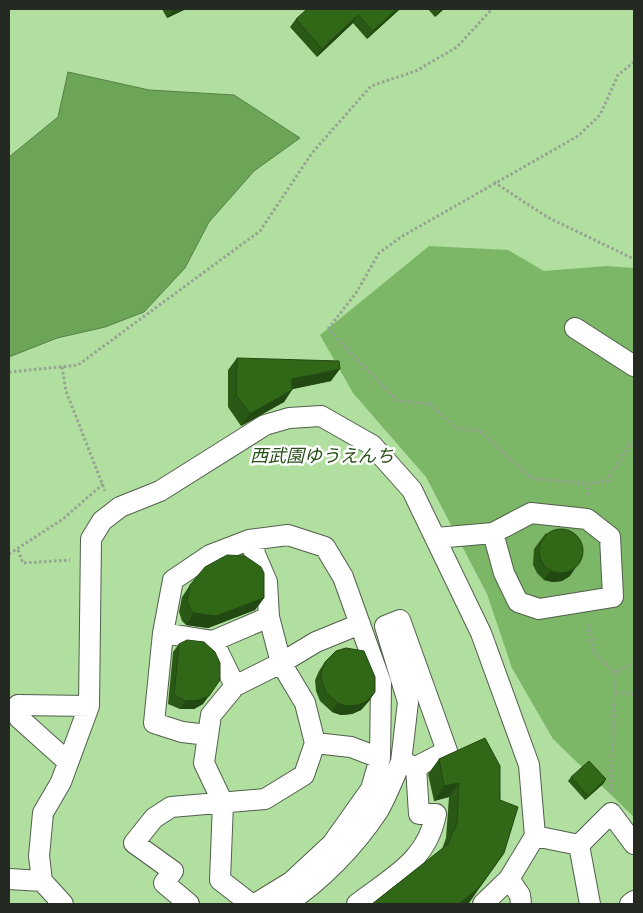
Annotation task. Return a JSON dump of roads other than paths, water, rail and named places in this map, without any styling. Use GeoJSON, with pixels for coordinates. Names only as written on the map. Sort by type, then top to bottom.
{"type":"FeatureCollection","features":[{"type":"Feature","properties":{"kind":"street"},"geometry":{"type":"LineString","coordinates":[[575,328],[634,366]]}},
{"type":"Feature","properties":{"kind":"street"},"geometry":{"type":"LineString","coordinates":[[63,904],[42,881],[39,856],[43,813],[61,782],[89,706],[91,539],[102,521],[120,507],[160,491],[265,425],[288,418],[321,416],[372,445],[412,490],[481,633],[529,765],[535,836],[509,879],[483,904]]}},
{"type":"Feature","properties":{"kind":"street"},"geometry":{"type":"LineString","coordinates":[[436,538],[493,533],[531,513],[587,518],[610,537],[613,596],[539,609],[518,602],[504,573],[493,533]]}},
{"type":"Feature","properties":{"kind":"street"},"geometry":{"type":"LineString","coordinates":[[208,735],[182,732],[154,723],[163,633],[173,580],[210,555],[249,540],[288,535],[325,547],[343,577],[381,683],[380,753],[371,789],[332,844],[291,882],[255,904]]}},
{"type":"Feature","properties":{"kind":"street"},"geometry":{"type":"LineString","coordinates":[[190,904],[164,883],[173,871],[134,843],[154,818],[170,807],[265,799],[304,775],[315,743],[305,703],[281,663],[269,617],[267,582],[249,540]]}},
{"type":"Feature","properties":{"kind":"street"},"geometry":{"type":"LineString","coordinates":[[163,633],[213,642],[269,617]]}},
{"type":"Feature","properties":{"kind":"street"},"geometry":{"type":"LineString","coordinates":[[286,904],[309,889],[352,844],[378,811],[406,760],[447,751],[400,620],[385,626],[408,702],[406,760],[419,814],[436,814],[433,833],[416,859],[357,904]]}},
{"type":"Feature","properties":{"kind":"street"},"geometry":{"type":"LineString","coordinates":[[251,904],[220,880],[223,803],[204,762],[211,715],[235,686],[281,663],[316,642],[360,624]]}},
{"type":"Feature","properties":{"kind":"street"},"geometry":{"type":"LineString","coordinates":[[213,642],[235,686]]}},
{"type":"Feature","properties":{"kind":"street"},"geometry":{"type":"LineString","coordinates":[[68,762],[19,718],[18,705],[89,706]]}},
{"type":"Feature","properties":{"kind":"street"},"geometry":{"type":"LineString","coordinates":[[315,743],[352,747],[380,753],[388,750],[390,709],[397,711],[395,750],[406,760]]}},
{"type":"Feature","properties":{"kind":"street"},"geometry":{"type":"LineString","coordinates":[[579,845],[611,813],[634,844]]}},
{"type":"Feature","properties":{"kind":"street"},"geometry":{"type":"LineString","coordinates":[[535,836],[579,845]]}},
{"type":"Feature","properties":{"kind":"street"},"geometry":{"type":"LineString","coordinates":[[579,845],[590,904]]}},
{"type":"Feature","properties":{"kind":"street"},"geometry":{"type":"LineString","coordinates":[[9,879],[42,881]]}},
{"type":"Feature","properties":{"kind":"street"},"geometry":{"type":"LineString","coordinates":[[509,879],[520,894],[521,904]]}},
{"type":"Feature","properties":{"kind":"street"},"geometry":{"type":"LineString","coordinates":[[630,904],[634,901]]}},
{"type":"Feature","properties":{"kind":"park label","name":"西武園ゆうえんち"},"geometry":{"type":"Point","coordinates":[322,456]}}]}
